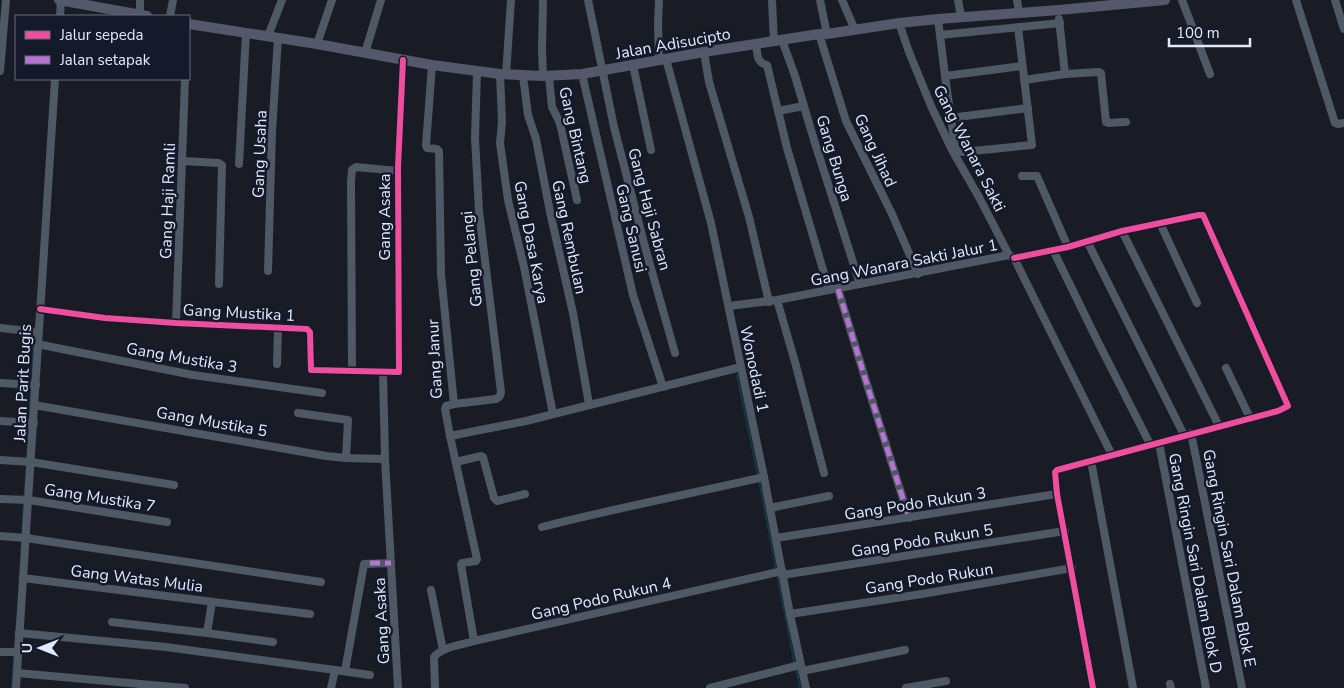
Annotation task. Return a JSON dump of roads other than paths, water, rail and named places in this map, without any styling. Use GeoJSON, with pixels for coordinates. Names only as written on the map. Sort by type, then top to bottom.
{"type":"FeatureCollection","features":[{"type":"Feature","properties":{"kind":"main road"},"geometry":{"type":"LineString","coordinates":[[60,0],[106,4],[140,15]]}},
{"type":"Feature","properties":{"kind":"main road","name":"Jalan Adisucipto"},"geometry":{"type":"LineString","coordinates":[[190,24],[317,44],[432,65],[503,75],[546,76],[582,74],[704,52],[899,23],[962,16],[1058,10],[1165,0]]}},
{"type":"Feature","properties":{"kind":"street"},"geometry":{"type":"LineString","coordinates":[[0,71],[6,0]]}},
{"type":"Feature","properties":{"kind":"street"},"geometry":{"type":"LineString","coordinates":[[60,0],[60,15]]}},
{"type":"Feature","properties":{"kind":"street"},"geometry":{"type":"LineString","coordinates":[[140,0],[143,15]]}},
{"type":"Feature","properties":{"kind":"street"},"geometry":{"type":"LineString","coordinates":[[170,15],[173,0]]}},
{"type":"Feature","properties":{"kind":"street"},"geometry":{"type":"LineString","coordinates":[[268,36],[282,0]]}},
{"type":"Feature","properties":{"kind":"street"},"geometry":{"type":"LineString","coordinates":[[317,44],[332,0]]}},
{"type":"Feature","properties":{"kind":"street"},"geometry":{"type":"LineString","coordinates":[[365,53],[381,0]]}},
{"type":"Feature","properties":{"kind":"street","name":"Gang Dasa Karya"},"geometry":{"type":"LineString","coordinates":[[511,0],[503,75],[500,143],[508,200],[554,414]]}},
{"type":"Feature","properties":{"kind":"street","name":"Gang Bintang"},"geometry":{"type":"LineString","coordinates":[[543,0],[542,49],[546,76],[552,107],[561,128],[577,200]]}},
{"type":"Feature","properties":{"kind":"street","name":"Gang Haji Sabran"},"geometry":{"type":"LineString","coordinates":[[588,0],[614,127],[675,353]]}},
{"type":"Feature","properties":{"kind":"street","name":"Wonodadi 1"},"geometry":{"type":"LineString","coordinates":[[659,0],[658,24],[663,59],[710,223],[729,306],[800,667],[806,688]]}},
{"type":"Feature","properties":{"kind":"street","name":"Gang Bunga"},"geometry":{"type":"LineString","coordinates":[[772,0],[778,41],[795,76],[860,284]]}},
{"type":"Feature","properties":{"kind":"street","name":"Gang Jihad"},"geometry":{"type":"LineString","coordinates":[[820,0],[823,34],[846,121],[892,214],[918,274]]}},
{"type":"Feature","properties":{"kind":"street"},"geometry":{"type":"LineString","coordinates":[[842,0],[855,30]]}},
{"type":"Feature","properties":{"kind":"street"},"geometry":{"type":"LineString","coordinates":[[958,0],[962,16]]}},
{"type":"Feature","properties":{"kind":"street"},"geometry":{"type":"LineString","coordinates":[[1017,0],[1019,12]]}},
{"type":"Feature","properties":{"kind":"street"},"geometry":{"type":"LineString","coordinates":[[1182,0],[1210,74]]}},
{"type":"Feature","properties":{"kind":"street"},"geometry":{"type":"LineString","coordinates":[[1296,0],[1335,123],[1344,123]]}},
{"type":"Feature","properties":{"kind":"street"},"geometry":{"type":"LineString","coordinates":[[1335,0],[1344,29]]}},
{"type":"Feature","properties":{"kind":"street"},"geometry":{"type":"LineString","coordinates":[[1058,10],[1065,74]]}},
{"type":"Feature","properties":{"kind":"street"},"geometry":{"type":"LineString","coordinates":[[938,19],[950,118],[955,147],[959,151],[1031,146],[1032,144],[1018,27]]}},
{"type":"Feature","properties":{"kind":"street","name":"Gang Wanara Sakti"},"geometry":{"type":"LineString","coordinates":[[899,23],[931,106],[952,150],[1011,257]]}},
{"type":"Feature","properties":{"kind":"street"},"geometry":{"type":"LineString","coordinates":[[940,35],[1060,23]]}},
{"type":"Feature","properties":{"kind":"street"},"geometry":{"type":"LineString","coordinates":[[239,164],[246,33]]}},
{"type":"Feature","properties":{"kind":"street","name":"Gang Usaha"},"geometry":{"type":"LineString","coordinates":[[268,271],[272,132],[278,38]]}},
{"type":"Feature","properties":{"kind":"street"},"geometry":{"type":"LineString","coordinates":[[756,45],[759,60],[767,65],[787,148],[829,290]]}},
{"type":"Feature","properties":{"kind":"street"},"geometry":{"type":"LineString","coordinates":[[704,52],[709,82],[773,301],[790,342],[824,473]]}},
{"type":"Feature","properties":{"kind":"street","name":"Gang Asaka"},"geometry":{"type":"LineString","coordinates":[[398,373],[400,370],[398,171],[403,60]]}},
{"type":"Feature","properties":{"kind":"street","name":"Gang Janur"},"geometry":{"type":"LineString","coordinates":[[432,65],[426,145],[427,148],[439,151],[441,274],[454,404],[446,406],[445,409],[477,559],[476,561],[462,563],[461,565],[474,641]]}},
{"type":"Feature","properties":{"kind":"street"},"geometry":{"type":"LineString","coordinates":[[633,65],[651,150]]}},
{"type":"Feature","properties":{"kind":"street"},"geometry":{"type":"LineString","coordinates":[[944,76],[1022,66]]}},
{"type":"Feature","properties":{"kind":"street","name":"Gang Pelangi"},"geometry":{"type":"LineString","coordinates":[[454,404],[496,399],[500,396],[501,392],[479,212],[475,138],[476,71]]}},
{"type":"Feature","properties":{"kind":"street"},"geometry":{"type":"LineString","coordinates":[[1024,80],[1065,74],[1099,72],[1101,73],[1106,122],[1126,122]]}},
{"type":"Feature","properties":{"kind":"street","name":"Gang Sanusi"},"geometry":{"type":"LineString","coordinates":[[582,74],[633,295],[663,387]]}},
{"type":"Feature","properties":{"kind":"street","name":"Gang Rembulan"},"geometry":{"type":"LineString","coordinates":[[523,76],[528,115],[536,139],[573,313],[589,404]]}},
{"type":"Feature","properties":{"kind":"street","name":"Jalan Parit Bugis"},"geometry":{"type":"LineString","coordinates":[[16,688],[26,538],[25,500],[34,405],[33,385],[56,80]]}},
{"type":"Feature","properties":{"kind":"street","name":"Gang Haji Ramli"},"geometry":{"type":"LineString","coordinates":[[176,323],[185,80]]}},
{"type":"Feature","properties":{"kind":"street"},"geometry":{"type":"LineString","coordinates":[[778,112],[804,106]]}},
{"type":"Feature","properties":{"kind":"street"},"geometry":{"type":"LineString","coordinates":[[950,118],[1028,108]]}},
{"type":"Feature","properties":{"kind":"street"},"geometry":{"type":"LineString","coordinates":[[182,161],[219,163],[222,165],[219,284]]}},
{"type":"Feature","properties":{"kind":"street"},"geometry":{"type":"LineString","coordinates":[[352,371],[352,170],[356,167],[398,171]]}},
{"type":"Feature","properties":{"kind":"street"},"geometry":{"type":"LineString","coordinates":[[1022,176],[1037,176],[1068,247]]}},
{"type":"Feature","properties":{"kind":"street"},"geometry":{"type":"LineString","coordinates":[[1011,257],[1068,247],[1122,231],[1199,215],[1204,216],[1288,406],[1057,470],[1055,477],[1093,688]]}},
{"type":"Feature","properties":{"kind":"street"},"geometry":{"type":"LineString","coordinates":[[1160,223],[1197,303]]}},
{"type":"Feature","properties":{"kind":"street"},"geometry":{"type":"LineString","coordinates":[[1122,231],[1219,426]]}},
{"type":"Feature","properties":{"kind":"street","name":"Gang Ringin Sari Dalam Blok E"},"geometry":{"type":"LineString","coordinates":[[1087,241],[1188,434],[1242,688]]}},
{"type":"Feature","properties":{"kind":"street"},"geometry":{"type":"LineString","coordinates":[[1053,250],[1150,444]]}},
{"type":"Feature","properties":{"kind":"street","name":"Gang Wanara Sakti Jalur 1"},"geometry":{"type":"LineString","coordinates":[[729,306],[773,301],[1011,257],[1112,455]]}},
{"type":"Feature","properties":{"kind":"street"},"geometry":{"type":"LineString","coordinates":[[838,289],[909,518]]}},
{"type":"Feature","properties":{"kind":"street","name":"Gang Mustika 1"},"geometry":{"type":"LineString","coordinates":[[40,309],[105,318],[307,330],[310,332],[310,370],[398,373]]}},
{"type":"Feature","properties":{"kind":"street"},"geometry":{"type":"LineString","coordinates":[[0,328],[38,332]]}},
{"type":"Feature","properties":{"kind":"street"},"geometry":{"type":"LineString","coordinates":[[277,364],[278,328]]}},
{"type":"Feature","properties":{"kind":"street","name":"Gang Mustika 3"},"geometry":{"type":"LineString","coordinates":[[37,344],[193,375],[322,393]]}},
{"type":"Feature","properties":{"kind":"street"},"geometry":{"type":"LineString","coordinates":[[450,436],[526,421],[741,367]]}},
{"type":"Feature","properties":{"kind":"street"},"geometry":{"type":"LineString","coordinates":[[1226,368],[1250,418]]}},
{"type":"Feature","properties":{"kind":"street","name":"Gang Asaka"},"geometry":{"type":"LineString","coordinates":[[383,373],[385,459],[398,688]]}},
{"type":"Feature","properties":{"kind":"street"},"geometry":{"type":"LineString","coordinates":[[0,383],[33,385]]}},
{"type":"Feature","properties":{"kind":"street","name":"Gang Mustika 5"},"geometry":{"type":"LineString","coordinates":[[34,405],[346,458],[385,459]]}},
{"type":"Feature","properties":{"kind":"street"},"geometry":{"type":"LineString","coordinates":[[298,413],[348,420],[346,458]]}},
{"type":"Feature","properties":{"kind":"street"},"geometry":{"type":"LineString","coordinates":[[0,421],[31,423]]}},
{"type":"Feature","properties":{"kind":"street","name":"Gang Ringin Sari Dalam Blok D"},"geometry":{"type":"LineString","coordinates":[[1159,442],[1206,688]]}},
{"type":"Feature","properties":{"kind":"street"},"geometry":{"type":"LineString","coordinates":[[456,462],[481,456],[494,498],[497,501],[525,494]]}},
{"type":"Feature","properties":{"kind":"street"},"geometry":{"type":"LineString","coordinates":[[0,460],[28,461],[174,485]]}},
{"type":"Feature","properties":{"kind":"street"},"geometry":{"type":"LineString","coordinates":[[1091,461],[1133,688]]}},
{"type":"Feature","properties":{"kind":"street"},"geometry":{"type":"LineString","coordinates":[[542,527],[599,512],[659,501],[764,477]]}},
{"type":"Feature","properties":{"kind":"street","name":"Gang Podo Rukun 3"},"geometry":{"type":"LineString","coordinates":[[776,538],[1058,494]]}},
{"type":"Feature","properties":{"kind":"street"},"geometry":{"type":"LineString","coordinates":[[770,508],[829,496]]}},
{"type":"Feature","properties":{"kind":"street","name":"Gang Mustika 7"},"geometry":{"type":"LineString","coordinates":[[0,499],[25,500],[167,522]]}},
{"type":"Feature","properties":{"kind":"street","name":"Gang Podo Rukun 5"},"geometry":{"type":"LineString","coordinates":[[782,572],[1065,531]]}},
{"type":"Feature","properties":{"kind":"street"},"geometry":{"type":"LineString","coordinates":[[0,536],[26,538],[321,582]]}},
{"type":"Feature","properties":{"kind":"street"},"geometry":{"type":"LineString","coordinates":[[345,671],[364,564],[392,563]]}},
{"type":"Feature","properties":{"kind":"street","name":"Gang Podo Rukun"},"geometry":{"type":"LineString","coordinates":[[790,614],[922,594],[1072,568]]}},
{"type":"Feature","properties":{"kind":"street","name":"Gang Podo Rukun 4"},"geometry":{"type":"LineString","coordinates":[[443,650],[474,641],[765,574],[782,572]]}},
{"type":"Feature","properties":{"kind":"street","name":"Gang Watas Mulia"},"geometry":{"type":"LineString","coordinates":[[23,578],[310,614]]}},
{"type":"Feature","properties":{"kind":"street"},"geometry":{"type":"LineString","coordinates":[[431,590],[443,650],[434,657],[435,688]]}},
{"type":"Feature","properties":{"kind":"street"},"geometry":{"type":"LineString","coordinates":[[207,633],[212,602]]}},
{"type":"Feature","properties":{"kind":"street"},"geometry":{"type":"LineString","coordinates":[[112,622],[273,642]]}},
{"type":"Feature","properties":{"kind":"street"},"geometry":{"type":"LineString","coordinates":[[20,633],[166,648],[370,675]]}},
{"type":"Feature","properties":{"kind":"street"},"geometry":{"type":"LineString","coordinates":[[710,688],[784,669],[905,650]]}},
{"type":"Feature","properties":{"kind":"street"},"geometry":{"type":"LineString","coordinates":[[0,652],[18,652]]}},
{"type":"Feature","properties":{"kind":"street"},"geometry":{"type":"LineString","coordinates":[[331,688],[335,670]]}},
{"type":"Feature","properties":{"kind":"street"},"geometry":{"type":"LineString","coordinates":[[17,673],[185,688]]}},
{"type":"Feature","properties":{"kind":"street"},"geometry":{"type":"LineString","coordinates":[[906,688],[946,681]]}},
{"type":"Feature","properties":{"kind":"waterway"},"geometry":{"type":"LineString","coordinates":[[32,381],[34,339]]}},
{"type":"Feature","properties":{"kind":"waterway"},"geometry":{"type":"LineString","coordinates":[[737,375],[758,476]]}},
{"type":"Feature","properties":{"kind":"waterway"},"geometry":{"type":"LineString","coordinates":[[29,421],[31,386]]}},
{"type":"Feature","properties":{"kind":"waterway"},"geometry":{"type":"LineString","coordinates":[[27,459],[29,426]]}},
{"type":"Feature","properties":{"kind":"waterway"},"geometry":{"type":"LineString","coordinates":[[24,499],[27,463]]}},
{"type":"Feature","properties":{"kind":"waterway"},"geometry":{"type":"LineString","coordinates":[[759,480],[776,569]]}},
{"type":"Feature","properties":{"kind":"waterway"},"geometry":{"type":"LineString","coordinates":[[22,536],[24,503]]}},
{"type":"Feature","properties":{"kind":"waterway"},"geometry":{"type":"LineString","coordinates":[[21,551],[22,541]]}},
{"type":"Feature","properties":{"kind":"waterway"},"geometry":{"type":"LineString","coordinates":[[777,574],[795,665]]}},
{"type":"Feature","properties":{"kind":"waterway"},"geometry":{"type":"LineString","coordinates":[[14,651],[17,618]]}},
{"type":"Feature","properties":{"kind":"waterway"},"geometry":{"type":"LineString","coordinates":[[12,688],[14,656]]}},
{"type":"Feature","properties":{"kind":"waterway"},"geometry":{"type":"LineString","coordinates":[[796,669],[800,688]]}}]}
